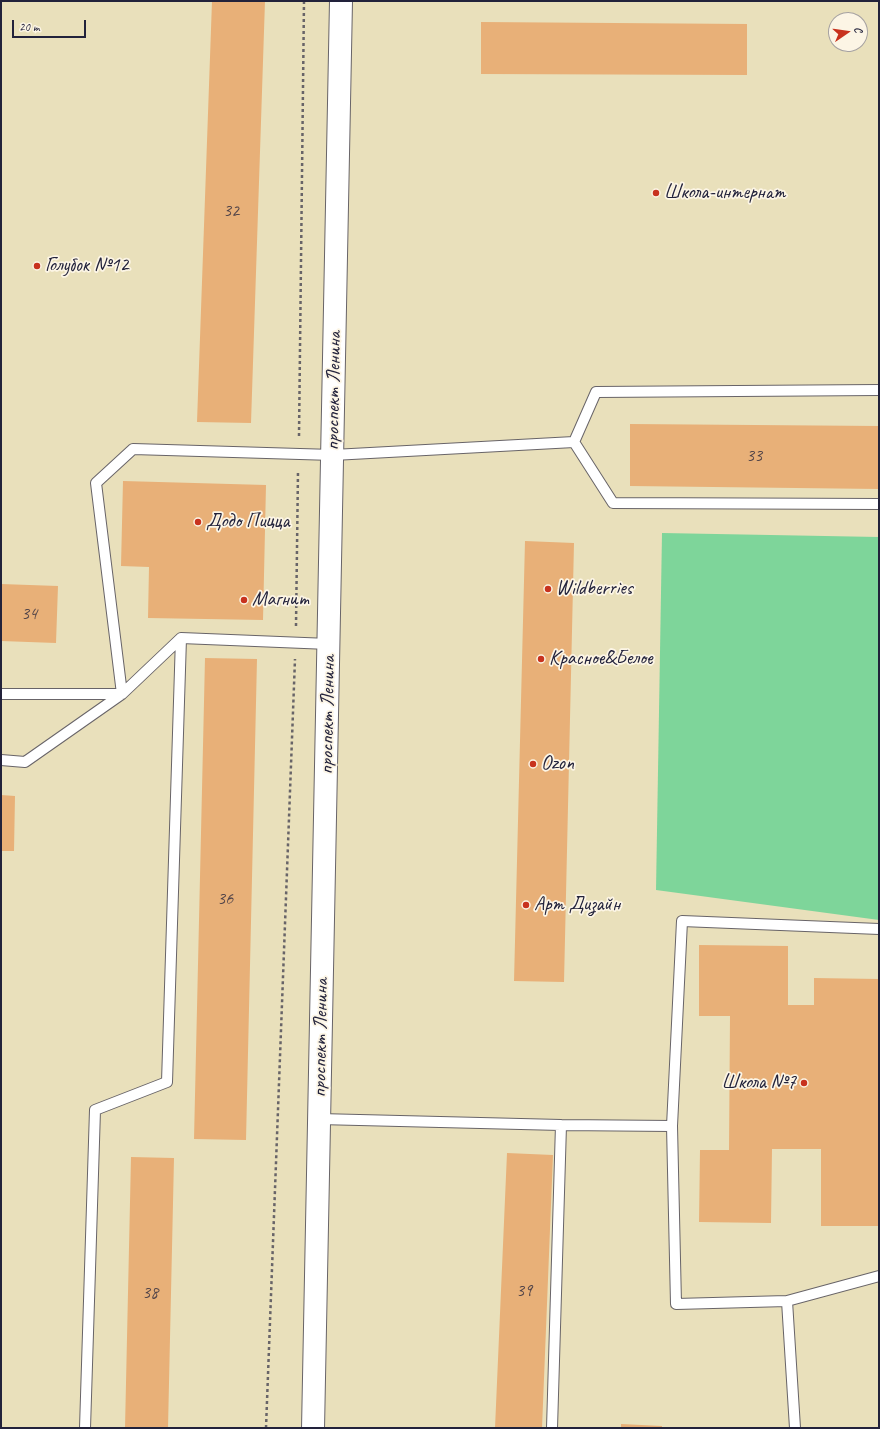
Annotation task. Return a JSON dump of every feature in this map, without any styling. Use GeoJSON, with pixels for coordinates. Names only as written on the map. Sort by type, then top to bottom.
{"type":"FeatureCollection","features":[{"type":"Feature","properties":{"kind":"street","name":"проспект Ленина"},"geometry":{"type":"LineString","coordinates":[[313,1428],[341,1]]}},
{"type":"Feature","properties":{"kind":"lane"},"geometry":{"type":"LineString","coordinates":[[574,442],[596,392],[879,390]]}},
{"type":"Feature","properties":{"kind":"lane"},"geometry":{"type":"LineString","coordinates":[[122,694],[96,484],[133,450],[333,455],[574,442]]}},
{"type":"Feature","properties":{"kind":"lane"},"geometry":{"type":"LineString","coordinates":[[574,442],[613,503],[879,504]]}},
{"type":"Feature","properties":{"kind":"lane"},"geometry":{"type":"LineString","coordinates":[[85,1428],[95,1110],[167,1082],[181,638]]}},
{"type":"Feature","properties":{"kind":"lane"},"geometry":{"type":"LineString","coordinates":[[1,760],[25,762],[122,694],[181,638],[329,644]]}},
{"type":"Feature","properties":{"kind":"lane"},"geometry":{"type":"LineString","coordinates":[[1,694],[122,694]]}},
{"type":"Feature","properties":{"kind":"lane"},"geometry":{"type":"LineString","coordinates":[[879,929],[682,921],[672,1126],[676,1304],[787,1301],[879,1276]]}},
{"type":"Feature","properties":{"kind":"lane"},"geometry":{"type":"LineString","coordinates":[[319,1119],[561,1125],[672,1126]]}},
{"type":"Feature","properties":{"kind":"lane"},"geometry":{"type":"LineString","coordinates":[[552,1428],[561,1125]]}},
{"type":"Feature","properties":{"kind":"lane"},"geometry":{"type":"LineString","coordinates":[[787,1301],[795,1428]]}},
{"type":"Feature","properties":{"kind":"path"},"geometry":{"type":"LineString","coordinates":[[266,1428],[296,643],[304,1]]}},
{"type":"Feature","properties":{"kind":"green space"},"geometry":{"type":"Polygon","coordinates":[[[662,533],[879,537],[879,920],[656,890],[662,533]]]}},
{"type":"Feature","properties":{"kind":"building"},"geometry":{"type":"Polygon","coordinates":[[[212,1],[265,1],[251,423],[197,422],[212,1]]]}},
{"type":"Feature","properties":{"kind":"building"},"geometry":{"type":"Polygon","coordinates":[[[481,22],[747,24],[747,75],[481,74],[481,22]]]}},
{"type":"Feature","properties":{"kind":"building"},"geometry":{"type":"Polygon","coordinates":[[[630,424],[879,426],[879,489],[630,486],[630,424]]]}},
{"type":"Feature","properties":{"kind":"building"},"geometry":{"type":"Polygon","coordinates":[[[123,481],[266,485],[263,620],[148,618],[149,567],[121,566],[123,481]]]}},
{"type":"Feature","properties":{"kind":"building"},"geometry":{"type":"Polygon","coordinates":[[[525,541],[574,543],[564,982],[514,981],[525,541]]]}},
{"type":"Feature","properties":{"kind":"building"},"geometry":{"type":"Polygon","coordinates":[[[1,584],[58,586],[56,643],[1,641],[1,584]]]}},
{"type":"Feature","properties":{"kind":"building"},"geometry":{"type":"Polygon","coordinates":[[[205,658],[257,659],[246,1140],[194,1139],[205,658]]]}},
{"type":"Feature","properties":{"kind":"building"},"geometry":{"type":"Polygon","coordinates":[[[1,795],[15,796],[14,851],[1,851],[1,795]]]}},
{"type":"Feature","properties":{"kind":"building","name":"Школа №7"},"geometry":{"type":"Polygon","coordinates":[[[699,945],[788,946],[788,1005],[814,1005],[814,978],[879,979],[879,1226],[821,1226],[821,1149],[772,1149],[771,1223],[699,1222],[700,1150],[729,1150],[730,1016],[699,1016],[699,945]]]}},
{"type":"Feature","properties":{"kind":"building"},"geometry":{"type":"Polygon","coordinates":[[[507,1153],[553,1155],[542,1428],[495,1428],[507,1153]]]}},
{"type":"Feature","properties":{"kind":"building"},"geometry":{"type":"Polygon","coordinates":[[[131,1157],[174,1158],[168,1428],[125,1428],[131,1157]]]}},
{"type":"Feature","properties":{"kind":"building"},"geometry":{"type":"Polygon","coordinates":[[[621,1424],[662,1426],[662,1428],[621,1428],[621,1424]]]}},
{"type":"Feature","properties":{"kind":"place","name":"Школа-интернат"},"geometry":{"type":"Point","coordinates":[656,193]}},
{"type":"Feature","properties":{"kind":"place","name":"Голубок №12"},"geometry":{"type":"Point","coordinates":[37,266]}},
{"type":"Feature","properties":{"kind":"place","name":"Додо Пицца"},"geometry":{"type":"Point","coordinates":[198,522]}},
{"type":"Feature","properties":{"kind":"place","name":"Wildberries"},"geometry":{"type":"Point","coordinates":[548,589]}},
{"type":"Feature","properties":{"kind":"place","name":"Магнит"},"geometry":{"type":"Point","coordinates":[244,600]}},
{"type":"Feature","properties":{"kind":"place","name":"Красное&Белое"},"geometry":{"type":"Point","coordinates":[541,659]}},
{"type":"Feature","properties":{"kind":"place","name":"Ozon"},"geometry":{"type":"Point","coordinates":[533,764]}},
{"type":"Feature","properties":{"kind":"place","name":"Арт Дизайн"},"geometry":{"type":"Point","coordinates":[526,905]}},
{"type":"Feature","properties":{"kind":"place","name":"Школа №7"},"geometry":{"type":"Point","coordinates":[804,1083]}}]}
